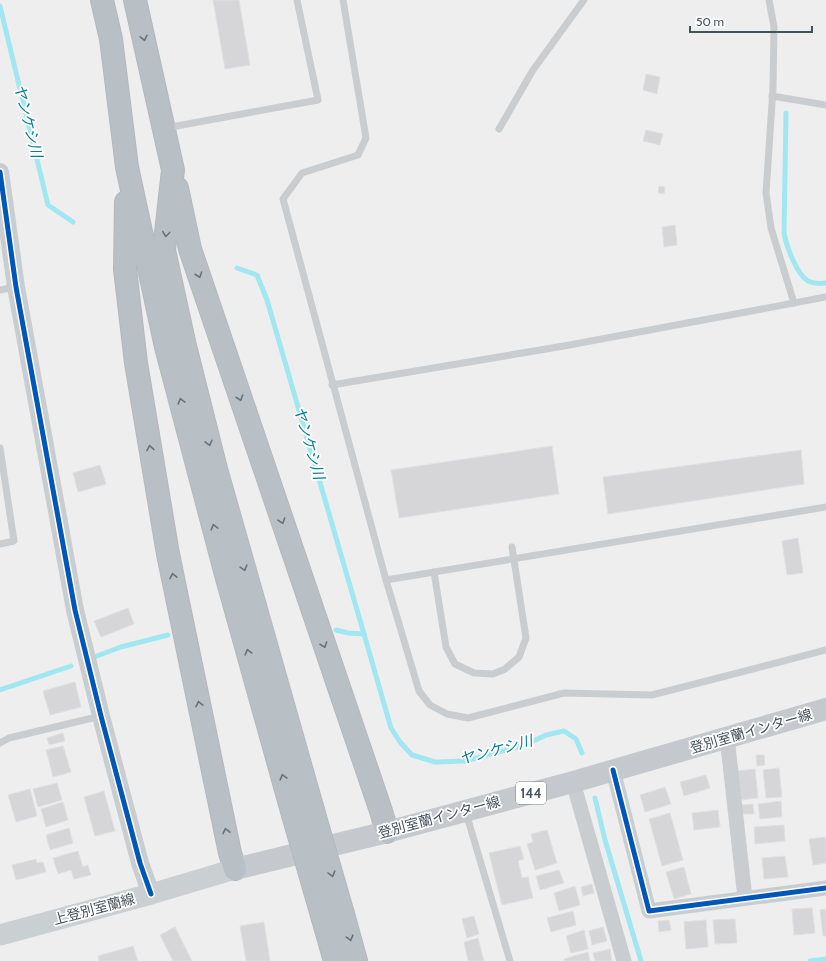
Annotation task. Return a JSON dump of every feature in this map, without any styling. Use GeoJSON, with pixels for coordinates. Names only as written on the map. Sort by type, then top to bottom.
{"type":"FeatureCollection","features":[{"type":"Feature","properties":{"kind":"highway"},"geometry":{"type":"LineString","coordinates":[[102,0],[111,40],[127,167],[166,347],[225,572],[303,812]]}},
{"type":"Feature","properties":{"kind":"highway"},"geometry":{"type":"LineString","coordinates":[[135,0],[190,249],[387,832]]}},
{"type":"Feature","properties":{"kind":"highway"},"geometry":{"type":"LineString","coordinates":[[127,167],[125,268],[136,363],[168,554],[230,853],[235,869]]}},
{"type":"Feature","properties":{"kind":"highway"},"geometry":{"type":"LineString","coordinates":[[173,170],[164,250],[173,295],[303,812],[333,916],[356,961]]}},
{"type":"Feature","properties":{"kind":"highway"},"geometry":{"type":"LineString","coordinates":[[333,916],[334,961]]}},
{"type":"Feature","properties":{"kind":"main road","name":"登別室蘭インター線"},"geometry":{"type":"LineString","coordinates":[[235,869],[387,832],[573,782],[826,709]]}},
{"type":"Feature","properties":{"kind":"main road","name":"上登別室蘭線"},"geometry":{"type":"LineString","coordinates":[[2,932],[151,894],[235,869]]}},
{"type":"Feature","properties":{"kind":"street"},"geometry":{"type":"LineString","coordinates":[[0,172],[8,289],[75,610],[140,863],[151,894]]}},
{"type":"Feature","properties":{"kind":"street"},"geometry":{"type":"LineString","coordinates":[[727,738],[745,898]]}},
{"type":"Feature","properties":{"kind":"street"},"geometry":{"type":"LineString","coordinates":[[613,770],[649,911],[826,888]]}},
{"type":"Feature","properties":{"kind":"street"},"geometry":{"type":"LineString","coordinates":[[573,782],[624,961]]}},
{"type":"Feature","properties":{"kind":"lane"},"geometry":{"type":"LineString","coordinates":[[164,128],[318,100],[297,0]]}},
{"type":"Feature","properties":{"kind":"lane"},"geometry":{"type":"LineString","coordinates":[[343,0],[366,138],[358,155],[302,173],[283,199],[332,385],[386,580],[419,691],[430,705],[447,714],[468,718],[564,693],[652,695],[826,650]]}},
{"type":"Feature","properties":{"kind":"lane"},"geometry":{"type":"LineString","coordinates":[[499,128],[532,70],[584,0]]}},
{"type":"Feature","properties":{"kind":"lane"},"geometry":{"type":"LineString","coordinates":[[769,0],[774,27],[772,96],[766,193],[771,228],[794,303]]}},
{"type":"Feature","properties":{"kind":"lane"},"geometry":{"type":"LineString","coordinates":[[772,96],[826,105]]}},
{"type":"Feature","properties":{"kind":"lane"},"geometry":{"type":"LineString","coordinates":[[332,385],[564,346],[826,297]]}},
{"type":"Feature","properties":{"kind":"lane"},"geometry":{"type":"LineString","coordinates":[[0,448],[14,541],[0,544]]}},
{"type":"Feature","properties":{"kind":"lane"},"geometry":{"type":"LineString","coordinates":[[386,580],[826,508]]}},
{"type":"Feature","properties":{"kind":"lane"},"geometry":{"type":"LineString","coordinates":[[434,572],[446,647],[455,664],[474,673],[493,674],[505,669],[519,658],[526,638],[512,547]]}},
{"type":"Feature","properties":{"kind":"lane"},"geometry":{"type":"LineString","coordinates":[[0,743],[9,738],[101,716]]}},
{"type":"Feature","properties":{"kind":"lane"},"geometry":{"type":"LineString","coordinates":[[465,810],[510,961]]}},
{"type":"Feature","properties":{"kind":"building"},"geometry":{"type":"Polygon","coordinates":[[[213,0],[239,0],[250,65],[225,69],[213,0]]]}},
{"type":"Feature","properties":{"kind":"building"},"geometry":{"type":"Polygon","coordinates":[[[646,74],[660,77],[657,94],[643,90],[646,74]]]}},
{"type":"Feature","properties":{"kind":"building"},"geometry":{"type":"Polygon","coordinates":[[[646,130],[663,134],[660,145],[643,141],[646,130]]]}},
{"type":"Feature","properties":{"kind":"building"},"geometry":{"type":"Polygon","coordinates":[[[659,186],[665,187],[664,194],[658,193],[659,186]]]}},
{"type":"Feature","properties":{"kind":"building"},"geometry":{"type":"Polygon","coordinates":[[[675,225],[677,245],[664,247],[662,227],[675,225]]]}},
{"type":"Feature","properties":{"kind":"building"},"geometry":{"type":"Polygon","coordinates":[[[552,446],[559,494],[399,518],[391,470],[552,446]]]}},
{"type":"Feature","properties":{"kind":"building"},"geometry":{"type":"Polygon","coordinates":[[[801,450],[804,484],[608,514],[603,477],[801,450]]]}},
{"type":"Feature","properties":{"kind":"building"},"geometry":{"type":"Polygon","coordinates":[[[100,465],[106,484],[78,492],[73,473],[100,465]]]}},
{"type":"Feature","properties":{"kind":"building"},"geometry":{"type":"Polygon","coordinates":[[[798,538],[803,573],[787,575],[782,541],[798,538]]]}},
{"type":"Feature","properties":{"kind":"building"},"geometry":{"type":"Polygon","coordinates":[[[128,608],[134,624],[101,637],[94,621],[128,608]]]}},
{"type":"Feature","properties":{"kind":"building"},"geometry":{"type":"Polygon","coordinates":[[[75,682],[81,707],[50,715],[43,691],[75,682]]]}},
{"type":"Feature","properties":{"kind":"building"},"geometry":{"type":"Polygon","coordinates":[[[63,733],[65,741],[49,745],[47,738],[63,733]]]}},
{"type":"Feature","properties":{"kind":"building"},"geometry":{"type":"Polygon","coordinates":[[[63,746],[71,772],[53,777],[46,750],[63,746]]]}},
{"type":"Feature","properties":{"kind":"building"},"geometry":{"type":"Polygon","coordinates":[[[756,755],[764,755],[765,765],[757,766],[756,755]]]}},
{"type":"Feature","properties":{"kind":"building"},"geometry":{"type":"Polygon","coordinates":[[[779,768],[782,797],[766,798],[763,770],[779,768]]]}},
{"type":"Feature","properties":{"kind":"building"},"geometry":{"type":"Polygon","coordinates":[[[755,769],[758,798],[739,800],[736,771],[755,769]]]}},
{"type":"Feature","properties":{"kind":"building"},"geometry":{"type":"Polygon","coordinates":[[[706,775],[710,788],[684,796],[680,782],[706,775]]]}},
{"type":"Feature","properties":{"kind":"building"},"geometry":{"type":"Polygon","coordinates":[[[57,783],[62,800],[38,807],[33,789],[57,783]]]}},
{"type":"Feature","properties":{"kind":"building"},"geometry":{"type":"Polygon","coordinates":[[[665,787],[671,804],[645,812],[640,795],[665,787]]]}},
{"type":"Feature","properties":{"kind":"building"},"geometry":{"type":"Polygon","coordinates":[[[30,789],[37,816],[16,822],[8,795],[30,789]]]}},
{"type":"Feature","properties":{"kind":"building"},"geometry":{"type":"Polygon","coordinates":[[[104,791],[115,831],[95,836],[84,797],[104,791]]]}},
{"type":"Feature","properties":{"kind":"building"},"geometry":{"type":"Polygon","coordinates":[[[781,801],[782,817],[760,819],[758,804],[781,801]]]}},
{"type":"Feature","properties":{"kind":"building"},"geometry":{"type":"Polygon","coordinates":[[[63,802],[68,820],[46,827],[41,809],[63,802]]]}},
{"type":"Feature","properties":{"kind":"building"},"geometry":{"type":"Polygon","coordinates":[[[753,804],[754,814],[741,814],[741,805],[753,804]]]}},
{"type":"Feature","properties":{"kind":"building"},"geometry":{"type":"Polygon","coordinates":[[[718,810],[720,827],[694,830],[692,813],[718,810]]]}},
{"type":"Feature","properties":{"kind":"building"},"geometry":{"type":"Polygon","coordinates":[[[670,813],[683,860],[662,866],[649,819],[670,813]]]}},
{"type":"Feature","properties":{"kind":"building"},"geometry":{"type":"Polygon","coordinates":[[[784,825],[785,841],[755,844],[754,827],[784,825]]]}},
{"type":"Feature","properties":{"kind":"building"},"geometry":{"type":"Polygon","coordinates":[[[69,828],[73,843],[50,850],[46,835],[69,828]]]}},
{"type":"Feature","properties":{"kind":"building"},"geometry":{"type":"Polygon","coordinates":[[[547,830],[557,863],[535,870],[527,844],[533,842],[531,834],[547,830]]]}},
{"type":"Feature","properties":{"kind":"building"},"geometry":{"type":"Polygon","coordinates":[[[826,837],[826,863],[813,865],[809,839],[826,837]]]}},
{"type":"Feature","properties":{"kind":"building"},"geometry":{"type":"Polygon","coordinates":[[[520,846],[524,859],[518,861],[522,878],[528,877],[533,898],[502,905],[489,853],[520,846]]]}},
{"type":"Feature","properties":{"kind":"building"},"geometry":{"type":"Polygon","coordinates":[[[78,851],[83,867],[88,865],[91,875],[74,879],[71,870],[58,874],[53,858],[78,851]]]}},
{"type":"Feature","properties":{"kind":"building"},"geometry":{"type":"Polygon","coordinates":[[[785,856],[788,877],[764,879],[762,858],[785,856]]]}},
{"type":"Feature","properties":{"kind":"building"},"geometry":{"type":"Polygon","coordinates":[[[36,859],[37,863],[43,862],[46,872],[16,880],[12,865],[36,859]]]}},
{"type":"Feature","properties":{"kind":"building"},"geometry":{"type":"Polygon","coordinates":[[[684,867],[691,894],[674,899],[666,872],[684,867]]]}},
{"type":"Feature","properties":{"kind":"building"},"geometry":{"type":"Polygon","coordinates":[[[559,870],[564,883],[540,890],[536,876],[559,870]]]}},
{"type":"Feature","properties":{"kind":"building"},"geometry":{"type":"Polygon","coordinates":[[[592,884],[594,893],[583,896],[581,887],[592,884]]]}},
{"type":"Feature","properties":{"kind":"building"},"geometry":{"type":"Polygon","coordinates":[[[575,886],[580,905],[559,911],[554,893],[575,886]]]}},
{"type":"Feature","properties":{"kind":"building"},"geometry":{"type":"Polygon","coordinates":[[[812,908],[815,933],[794,935],[792,909],[812,908]]]}},
{"type":"Feature","properties":{"kind":"building"},"geometry":{"type":"Polygon","coordinates":[[[826,909],[826,936],[823,936],[820,910],[826,909]]]}},
{"type":"Feature","properties":{"kind":"building"},"geometry":{"type":"Polygon","coordinates":[[[573,911],[576,925],[551,932],[547,918],[573,911]]]}},
{"type":"Feature","properties":{"kind":"building"},"geometry":{"type":"Polygon","coordinates":[[[474,916],[479,934],[467,938],[462,919],[474,916]]]}},
{"type":"Feature","properties":{"kind":"building"},"geometry":{"type":"Polygon","coordinates":[[[735,919],[737,943],[715,944],[713,920],[735,919]]]}},
{"type":"Feature","properties":{"kind":"building"},"geometry":{"type":"Polygon","coordinates":[[[669,920],[671,930],[659,932],[658,921],[669,920]]]}},
{"type":"Feature","properties":{"kind":"building"},"geometry":{"type":"Polygon","coordinates":[[[706,920],[708,947],[686,949],[684,922],[706,920]]]}},
{"type":"Feature","properties":{"kind":"building"},"geometry":{"type":"Polygon","coordinates":[[[264,922],[270,961],[246,961],[240,926],[264,922]]]}},
{"type":"Feature","properties":{"kind":"building"},"geometry":{"type":"Polygon","coordinates":[[[175,927],[192,961],[173,961],[160,935],[175,927]]]}},
{"type":"Feature","properties":{"kind":"building"},"geometry":{"type":"Polygon","coordinates":[[[603,927],[607,941],[592,945],[589,931],[603,927]]]}},
{"type":"Feature","properties":{"kind":"building"},"geometry":{"type":"Polygon","coordinates":[[[584,930],[588,949],[571,953],[566,936],[584,930]]]}},
{"type":"Feature","properties":{"kind":"building"},"geometry":{"type":"Polygon","coordinates":[[[478,938],[484,961],[468,961],[464,942],[478,938]]]}},
{"type":"Feature","properties":{"kind":"building"},"geometry":{"type":"Polygon","coordinates":[[[133,946],[138,961],[99,961],[98,956],[133,946]]]}},
{"type":"Feature","properties":{"kind":"building"},"geometry":{"type":"Polygon","coordinates":[[[610,949],[612,961],[595,961],[593,953],[610,949]]]}},
{"type":"Feature","properties":{"kind":"building"},"geometry":{"type":"Polygon","coordinates":[[[588,952],[590,961],[564,961],[564,959],[588,952]]]}},
{"type":"Feature","properties":{"kind":"waterway","name":"ヤンケシ川"},"geometry":{"type":"LineString","coordinates":[[0,6],[48,205],[73,222]]}},
{"type":"Feature","properties":{"kind":"waterway"},"geometry":{"type":"LineString","coordinates":[[786,113],[785,238],[796,266],[804,278],[812,283],[826,283]]}},
{"type":"Feature","properties":{"kind":"waterway","name":"ヤンケシ川"},"geometry":{"type":"LineString","coordinates":[[237,268],[257,275],[267,300],[364,634]]}},
{"type":"Feature","properties":{"kind":"waterway","name":"ヤンケシ川"},"geometry":{"type":"LineString","coordinates":[[336,630],[348,633],[364,634],[391,728],[400,742],[412,755],[435,762],[465,761],[525,745],[546,735],[564,731],[576,739],[582,753]]}},
{"type":"Feature","properties":{"kind":"waterway","name":"ヤンケシ川"},"geometry":{"type":"LineString","coordinates":[[97,656],[121,647],[168,635]]}},
{"type":"Feature","properties":{"kind":"waterway","name":"ヤンケシ川"},"geometry":{"type":"LineString","coordinates":[[0,690],[71,666]]}},
{"type":"Feature","properties":{"kind":"waterway","name":"ヤンケシ川"},"geometry":{"type":"LineString","coordinates":[[595,798],[605,840],[641,961]]}},
{"type":"Feature","properties":{"kind":"waterway","name":"ヤンケシ川"},"geometry":{"type":"LineString","coordinates":[[810,961],[826,959]]}},
{"type":"Feature","properties":{"kind":"cycle path"},"geometry":{"type":"LineString","coordinates":[[0,172],[16,287],[75,610],[140,863],[151,894]]}},
{"type":"Feature","properties":{"kind":"cycle path"},"geometry":{"type":"LineString","coordinates":[[613,770],[649,911],[826,888]]}}]}
